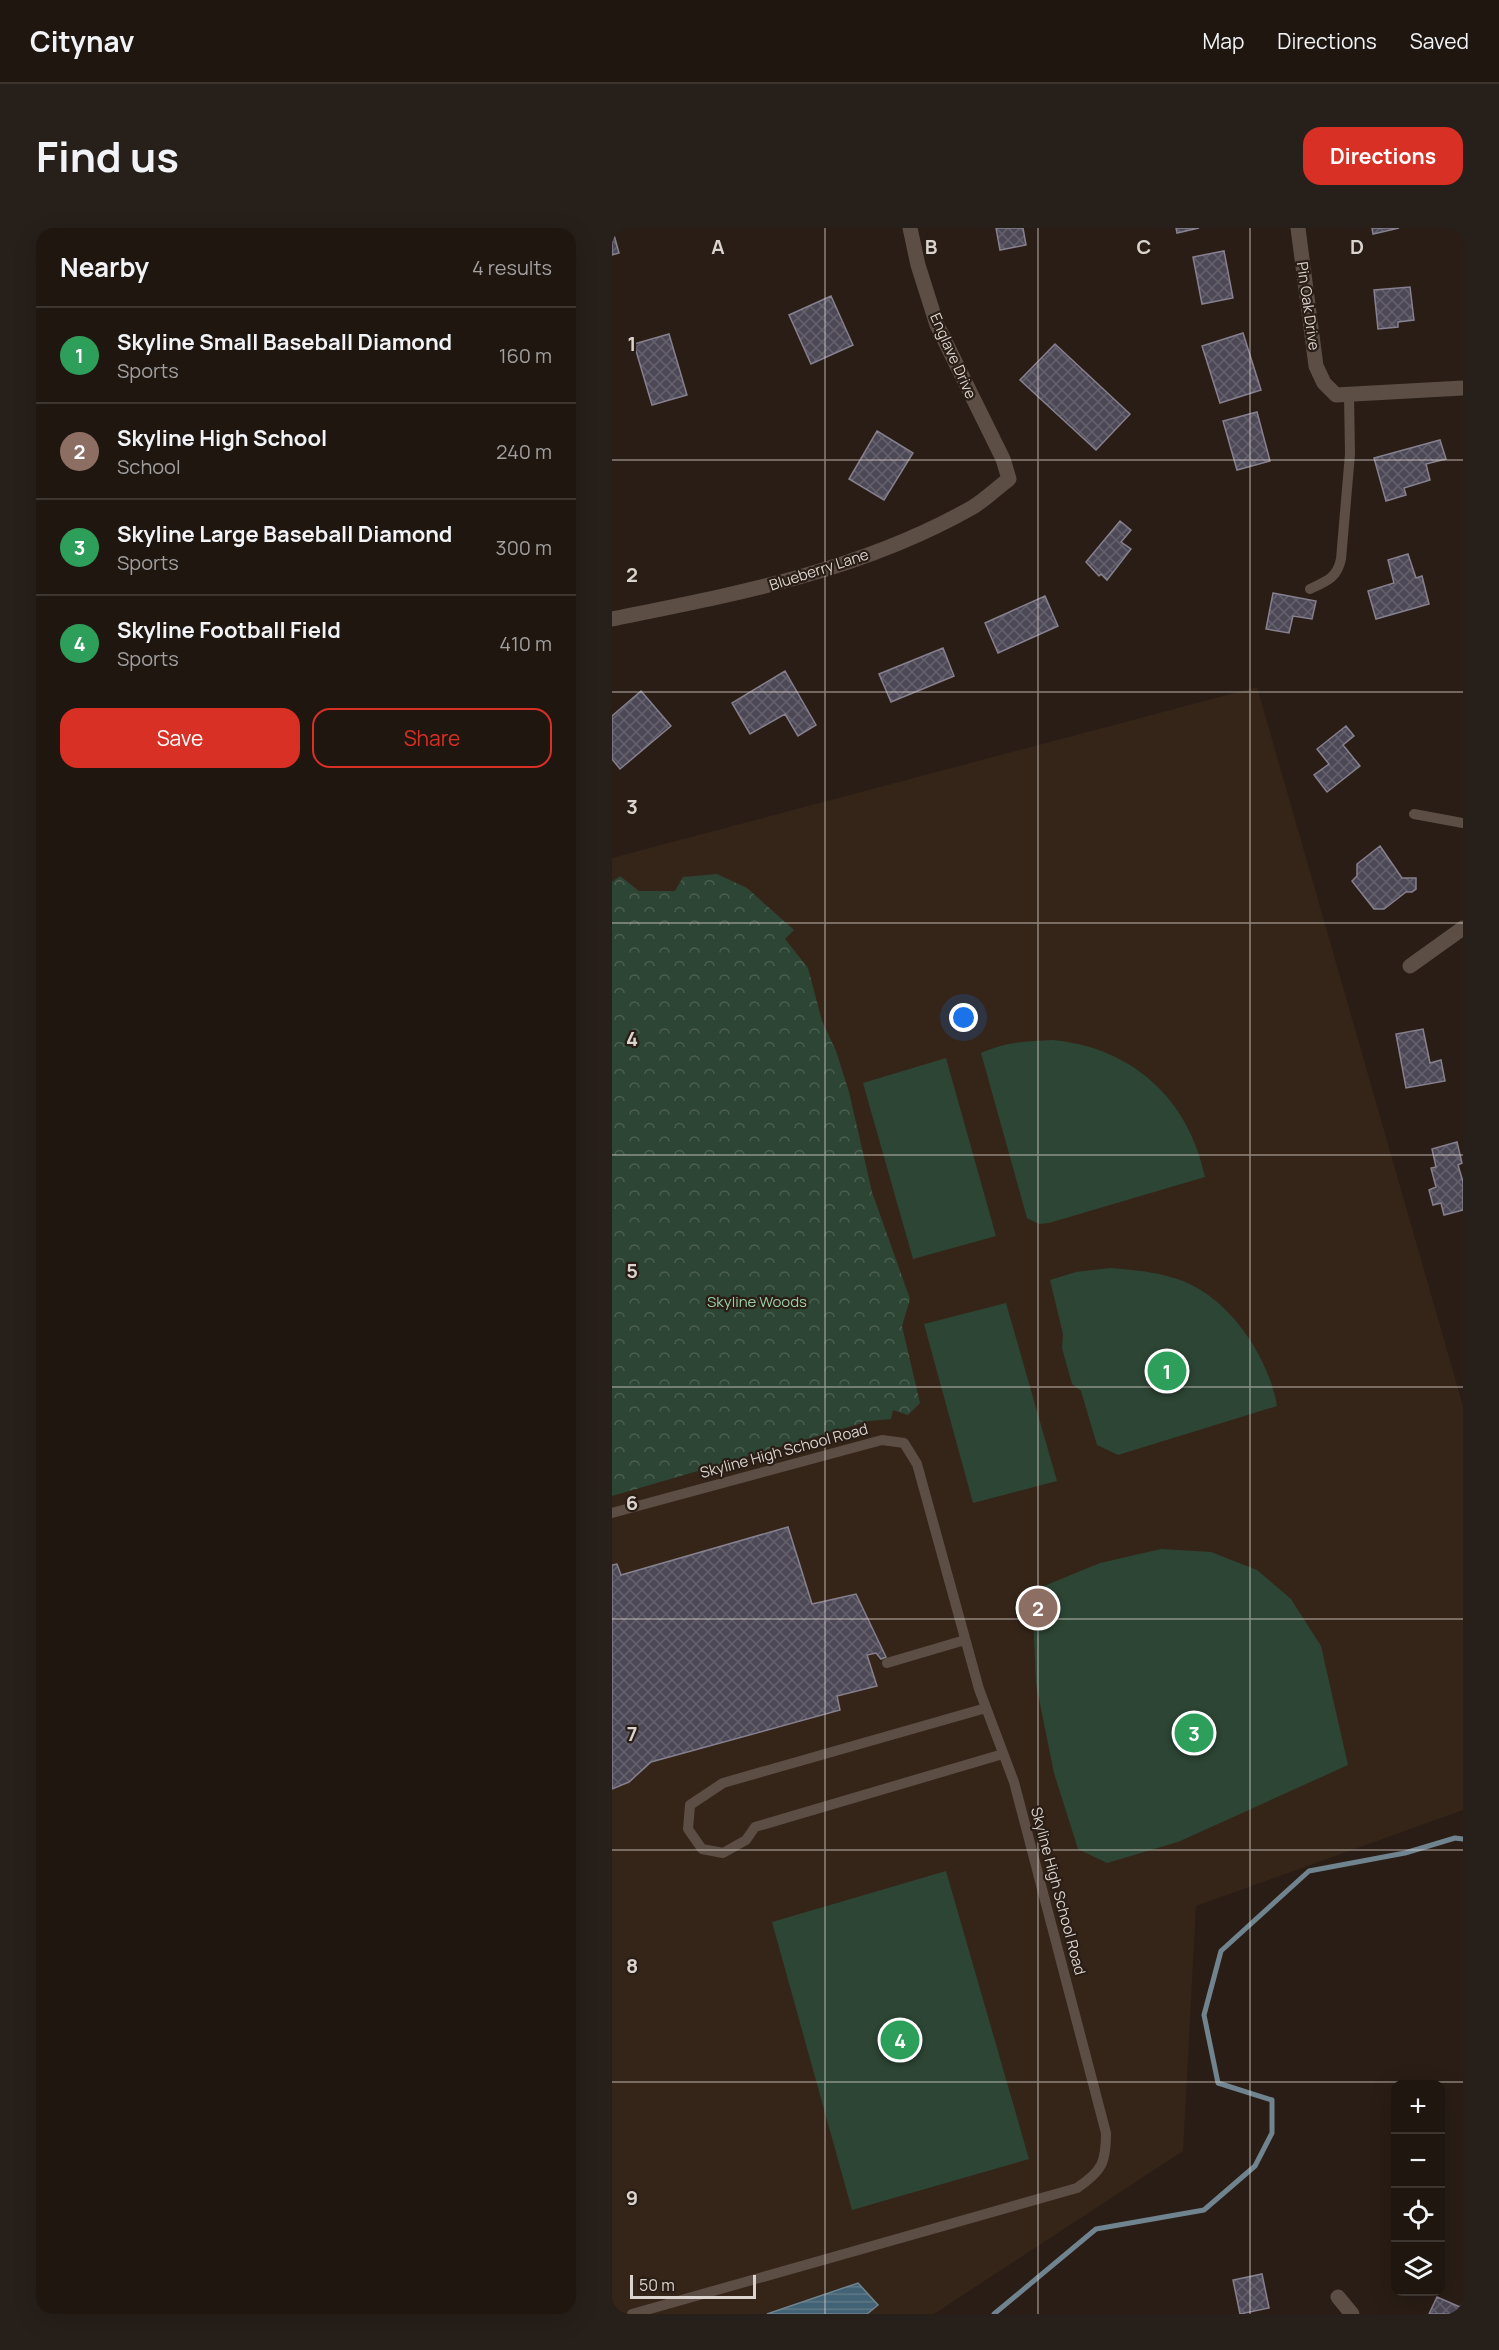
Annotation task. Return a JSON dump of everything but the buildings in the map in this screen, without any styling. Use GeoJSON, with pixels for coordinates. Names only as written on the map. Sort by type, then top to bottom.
{"type":"FeatureCollection","features":[{"type":"Feature","properties":{"kind":"street","name":"Englave Drive"},"geometry":{"type":"LineString","coordinates":[[910,228],[918,265],[937,325],[1003,459],[1009,479]]}},
{"type":"Feature","properties":{"kind":"street","name":"Pin Oak Drive"},"geometry":{"type":"LineString","coordinates":[[1298,228],[1316,366],[1324,383],[1336,395],[1349,395]]}},
{"type":"Feature","properties":{"kind":"street"},"geometry":{"type":"LineString","coordinates":[[1349,395],[1463,388]]}},
{"type":"Feature","properties":{"kind":"street","name":"Blueberry Lane"},"geometry":{"type":"LineString","coordinates":[[612,619],[762,588],[836,567],[899,544],[974,506],[1009,479]]}},
{"type":"Feature","properties":{"kind":"street"},"geometry":{"type":"LineString","coordinates":[[1410,966],[1462,932]]}},
{"type":"Feature","properties":{"kind":"street"},"geometry":{"type":"LineString","coordinates":[[1338,2297],[1352,2314]]}},
{"type":"Feature","properties":{"kind":"lane"},"geometry":{"type":"LineString","coordinates":[[1310,589],[1332,578],[1338,570],[1341,559],[1350,454],[1349,395]]}},
{"type":"Feature","properties":{"kind":"lane"},"geometry":{"type":"LineString","coordinates":[[1414,814],[1463,823]]}},
{"type":"Feature","properties":{"kind":"lane","name":"Skyline High School Road"},"geometry":{"type":"LineString","coordinates":[[612,1512],[882,1440],[904,1443],[916,1464],[965,1640],[986,1708],[1014,1782],[1106,2133],[1106,2155],[1095,2176],[1077,2188],[632,2314]]}},
{"type":"Feature","properties":{"kind":"lane"},"geometry":{"type":"LineString","coordinates":[[887,1663],[965,1640]]}},
{"type":"Feature","properties":{"kind":"lane"},"geometry":{"type":"LineString","coordinates":[[986,1708],[723,1783],[690,1805],[688,1829],[702,1849],[723,1853],[746,1840],[755,1827],[1003,1754]]}},
{"type":"Feature","properties":{"kind":"shaded area"},"geometry":{"type":"Polygon","coordinates":[[[1257,687],[1463,1406],[1463,1810],[1196,1906],[1183,2151],[934,2314],[612,2314],[612,858],[1257,687]]]}},
{"type":"Feature","properties":{"kind":"green space","name":"Skyline Woods"},"geometry":{"type":"Polygon","coordinates":[[[717,874],[747,888],[794,930],[785,939],[808,968],[822,1021],[836,1051],[849,1092],[872,1192],[910,1299],[902,1326],[920,1403],[908,1415],[893,1410],[891,1419],[869,1421],[612,1496],[612,882],[620,876],[639,891],[675,891],[683,877],[717,874]]]}},
{"type":"Feature","properties":{"kind":"green space"},"geometry":{"type":"Polygon","coordinates":[[[1052,1040],[1081,1045],[1107,1053],[1131,1066],[1152,1082],[1171,1101],[1186,1124],[1197,1149],[1205,1177],[1049,1223],[1039,1224],[1027,1218],[981,1053],[1007,1044],[1052,1040]]]}},
{"type":"Feature","properties":{"kind":"green space"},"geometry":{"type":"Polygon","coordinates":[[[946,1058],[996,1236],[913,1259],[863,1083],[946,1058]]]}},
{"type":"Feature","properties":{"kind":"green space"},"geometry":{"type":"Polygon","coordinates":[[[1110,1268],[1165,1275],[1183,1281],[1217,1302],[1232,1316],[1256,1350],[1266,1369],[1277,1406],[1118,1455],[1097,1445],[1081,1391],[1072,1384],[1062,1348],[1063,1334],[1050,1280],[1076,1272],[1110,1268]]]}},
{"type":"Feature","properties":{"kind":"green space"},"geometry":{"type":"Polygon","coordinates":[[[1006,1303],[1057,1481],[973,1503],[924,1324],[1006,1303]]]}},
{"type":"Feature","properties":{"kind":"green space"},"geometry":{"type":"Polygon","coordinates":[[[1161,1549],[1211,1552],[1257,1570],[1291,1599],[1321,1646],[1348,1765],[1178,1842],[1107,1863],[1078,1849],[1054,1773],[1036,1684],[1032,1591],[1100,1563],[1161,1549]]]}},
{"type":"Feature","properties":{"kind":"green space"},"geometry":{"type":"Polygon","coordinates":[[[946,1871],[1029,2159],[852,2210],[772,1922],[946,1871]]]}},
{"type":"Feature","properties":{"kind":"water"},"geometry":{"type":"Polygon","coordinates":[[[858,2283],[878,2305],[867,2314],[767,2314],[858,2283]]]}},
{"type":"Feature","properties":{"kind":"waterway"},"geometry":{"type":"LineString","coordinates":[[994,2314],[1096,2229],[1204,2210],[1255,2166],[1272,2133],[1272,2100],[1218,2083],[1204,2015],[1221,1951],[1309,1871],[1405,1853],[1455,1838],[1463,1839]]}},
{"type":"Feature","properties":{"kind":"place","name":"Skyline Small Baseball Diamond"},"geometry":{"type":"Point","coordinates":[1167,1371]}},
{"type":"Feature","properties":{"kind":"place","name":"Skyline High School"},"geometry":{"type":"Point","coordinates":[1038,1608]}},
{"type":"Feature","properties":{"kind":"place","name":"Skyline Large Baseball Diamond"},"geometry":{"type":"Point","coordinates":[1194,1733]}},
{"type":"Feature","properties":{"kind":"place","name":"Skyline Football Field"},"geometry":{"type":"Point","coordinates":[900,2040]}}]}
